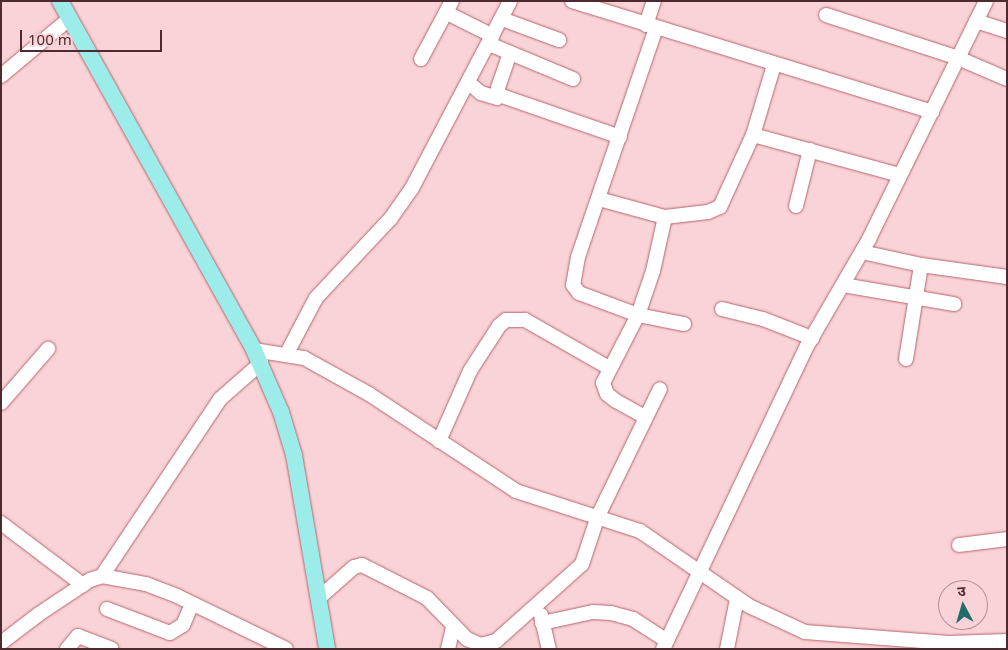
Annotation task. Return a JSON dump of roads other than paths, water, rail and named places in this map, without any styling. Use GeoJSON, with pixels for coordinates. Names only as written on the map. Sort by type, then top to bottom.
{"type":"FeatureCollection","features":[{"type":"Feature","properties":{"kind":"main road"},"geometry":{"type":"LineString","coordinates":[[60,1],[257,357],[282,412],[294,455],[320,597],[327,649]]}},
{"type":"Feature","properties":{"kind":"street"},"geometry":{"type":"LineString","coordinates":[[286,355],[316,298],[391,218],[412,188],[469,83],[510,1]]}},
{"type":"Feature","properties":{"kind":"street"},"geometry":{"type":"LineString","coordinates":[[572,1],[774,65],[932,112]]}},
{"type":"Feature","properties":{"kind":"street"},"geometry":{"type":"LineString","coordinates":[[654,1],[651,27],[620,137],[573,276],[575,290],[638,315],[684,324]]}},
{"type":"Feature","properties":{"kind":"street"},"geometry":{"type":"LineString","coordinates":[[542,623],[593,612],[611,612],[633,618],[665,645],[812,338],[862,252],[986,1]]}},
{"type":"Feature","properties":{"kind":"street"},"geometry":{"type":"LineString","coordinates":[[420,59],[449,7],[510,53],[573,79]]}},
{"type":"Feature","properties":{"kind":"street"},"geometry":{"type":"LineString","coordinates":[[826,15],[958,58],[1007,79]]}},
{"type":"Feature","properties":{"kind":"street"},"geometry":{"type":"LineString","coordinates":[[1,76],[70,18]]}},
{"type":"Feature","properties":{"kind":"street"},"geometry":{"type":"LineString","coordinates":[[502,19],[559,40]]}},
{"type":"Feature","properties":{"kind":"street"},"geometry":{"type":"LineString","coordinates":[[976,21],[1007,31]]}},
{"type":"Feature","properties":{"kind":"street"},"geometry":{"type":"LineString","coordinates":[[510,53],[498,88],[499,95],[620,137]]}},
{"type":"Feature","properties":{"kind":"street"},"geometry":{"type":"LineString","coordinates":[[599,199],[665,217],[708,212],[720,207],[753,135],[774,65]]}},
{"type":"Feature","properties":{"kind":"street"},"geometry":{"type":"LineString","coordinates":[[469,83],[481,93],[497,98]]}},
{"type":"Feature","properties":{"kind":"street"},"geometry":{"type":"LineString","coordinates":[[753,135],[899,174]]}},
{"type":"Feature","properties":{"kind":"street"},"geometry":{"type":"LineString","coordinates":[[796,206],[810,150]]}},
{"type":"Feature","properties":{"kind":"street"},"geometry":{"type":"LineString","coordinates":[[645,417],[608,394],[603,383],[609,368],[638,315],[653,271],[665,217]]}},
{"type":"Feature","properties":{"kind":"street"},"geometry":{"type":"LineString","coordinates":[[862,252],[921,265],[1007,277]]}},
{"type":"Feature","properties":{"kind":"street"},"geometry":{"type":"LineString","coordinates":[[906,359],[921,265]]}},
{"type":"Feature","properties":{"kind":"street"},"geometry":{"type":"LineString","coordinates":[[843,284],[954,304]]}},
{"type":"Feature","properties":{"kind":"street"},"geometry":{"type":"LineString","coordinates":[[722,309],[763,319],[812,338]]}},
{"type":"Feature","properties":{"kind":"street"},"geometry":{"type":"LineString","coordinates":[[439,442],[470,371],[499,326],[506,320],[525,320],[609,368]]}},
{"type":"Feature","properties":{"kind":"street"},"geometry":{"type":"LineString","coordinates":[[1,403],[48,349]]}},
{"type":"Feature","properties":{"kind":"street"},"geometry":{"type":"LineString","coordinates":[[1,643],[83,585],[102,576],[220,399],[257,357],[286,355],[304,358],[369,394],[439,442],[516,491],[598,516],[656,540],[698,574],[737,599],[805,632],[949,646],[1007,641]]}},
{"type":"Feature","properties":{"kind":"street"},"geometry":{"type":"LineString","coordinates":[[320,597],[354,566],[362,564],[427,598],[460,637],[481,645],[496,641],[582,564],[598,516],[660,389]]}},
{"type":"Feature","properties":{"kind":"street"},"geometry":{"type":"LineString","coordinates":[[1,523],[83,585]]}},
{"type":"Feature","properties":{"kind":"street"},"geometry":{"type":"LineString","coordinates":[[959,545],[1007,539]]}},
{"type":"Feature","properties":{"kind":"street"},"geometry":{"type":"LineString","coordinates":[[102,576],[146,584],[286,649]]}},
{"type":"Feature","properties":{"kind":"street"},"geometry":{"type":"LineString","coordinates":[[727,649],[737,599]]}},
{"type":"Feature","properties":{"kind":"street"},"geometry":{"type":"LineString","coordinates":[[107,609],[170,633],[183,626],[192,604]]}},
{"type":"Feature","properties":{"kind":"street"},"geometry":{"type":"LineString","coordinates":[[538,605],[549,649]]}},
{"type":"Feature","properties":{"kind":"street"},"geometry":{"type":"LineString","coordinates":[[67,649],[78,636],[112,649]]}},
{"type":"Feature","properties":{"kind":"street"},"geometry":{"type":"LineString","coordinates":[[448,649],[460,637]]}}]}
